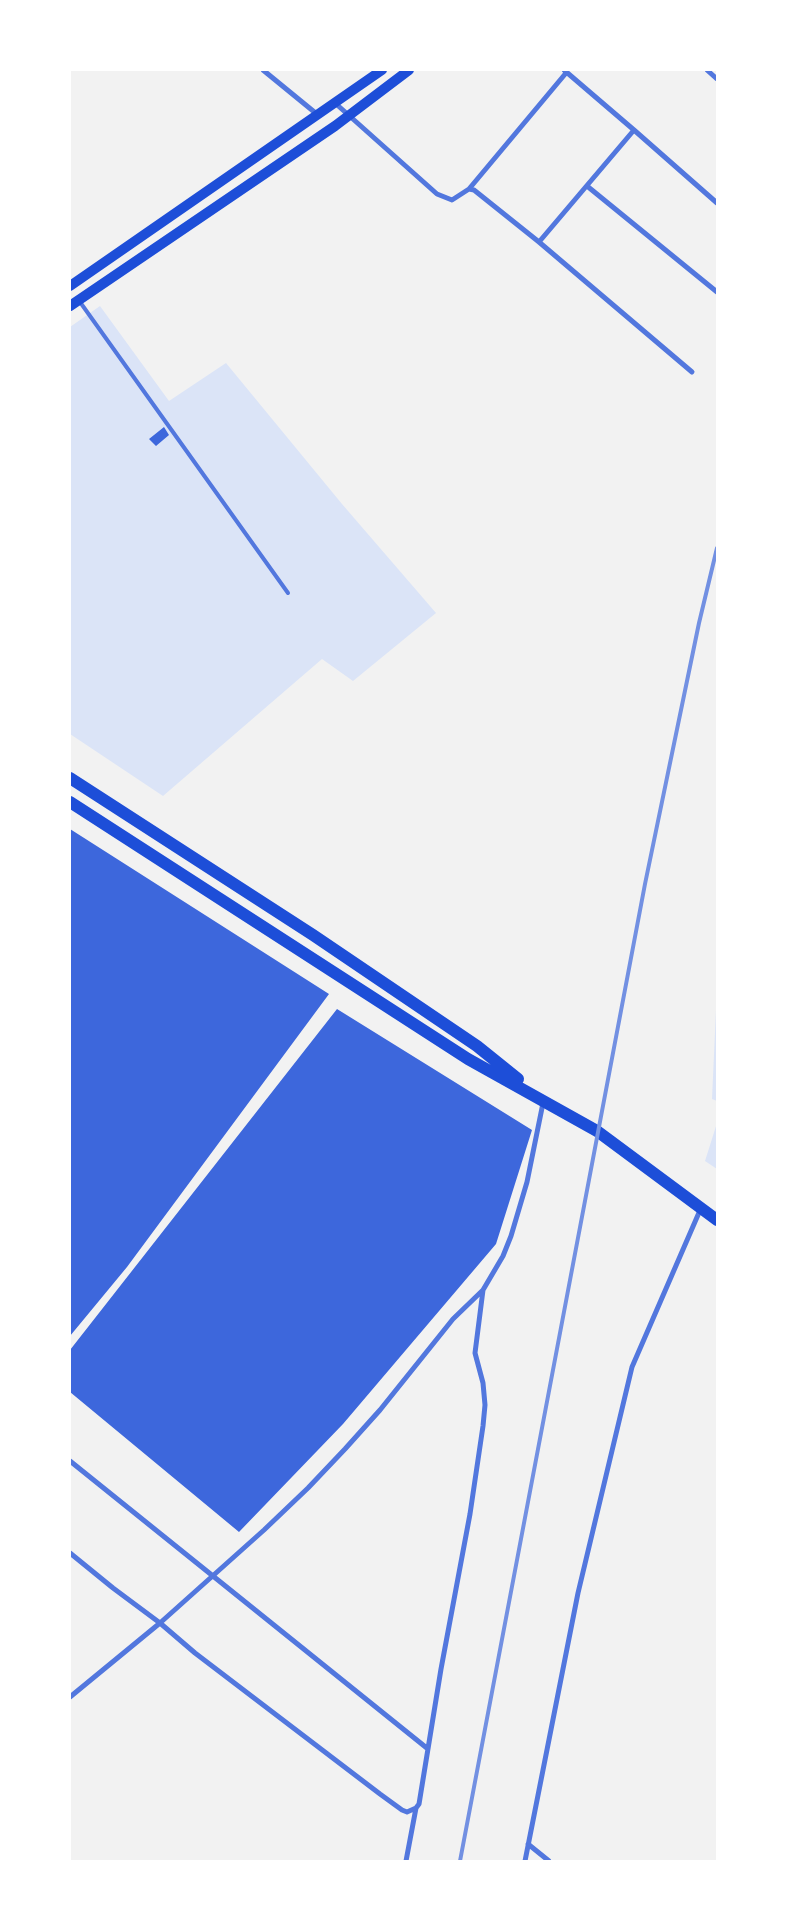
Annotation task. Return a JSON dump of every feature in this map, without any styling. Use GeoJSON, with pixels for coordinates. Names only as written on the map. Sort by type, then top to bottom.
{"type":"FeatureCollection","features":[{"type":"Feature","properties":{"kind":"main road"},"geometry":{"type":"LineString","coordinates":[[70,286],[382,70]]}},
{"type":"Feature","properties":{"kind":"main road"},"geometry":{"type":"LineString","coordinates":[[74,303],[349,115],[410,70]]}},
{"type":"Feature","properties":{"kind":"main road"},"geometry":{"type":"LineString","coordinates":[[70,778],[205,864],[477,1046],[544,1100]]}},
{"type":"Feature","properties":{"kind":"main road"},"geometry":{"type":"LineString","coordinates":[[70,802],[468,1059],[597,1131],[717,1220]]}},
{"type":"Feature","properties":{"kind":"street"},"geometry":{"type":"LineString","coordinates":[[263,70],[318,115]]}},
{"type":"Feature","properties":{"kind":"street"},"geometry":{"type":"LineString","coordinates":[[706,70],[717,79]]}},
{"type":"Feature","properties":{"kind":"street"},"geometry":{"type":"LineString","coordinates":[[335,103],[437,194],[452,200],[469,189],[565,71],[717,203]]}},
{"type":"Feature","properties":{"kind":"street"},"geometry":{"type":"LineString","coordinates":[[539,242],[634,130]]}},
{"type":"Feature","properties":{"kind":"street"},"geometry":{"type":"LineString","coordinates":[[587,186],[717,292]]}},
{"type":"Feature","properties":{"kind":"street"},"geometry":{"type":"LineString","coordinates":[[469,189],[474,190],[539,242],[692,372]]}},
{"type":"Feature","properties":{"kind":"street"},"geometry":{"type":"LineString","coordinates":[[70,1697],[160,1623],[308,1488],[380,1410],[453,1320],[483,1290],[503,1256],[511,1236],[527,1182],[544,1100]]}},
{"type":"Feature","properties":{"kind":"street"},"geometry":{"type":"LineString","coordinates":[[525,1861],[578,1593],[632,1366],[701,1208]]}},
{"type":"Feature","properties":{"kind":"street"},"geometry":{"type":"LineString","coordinates":[[406,1861],[416,1808],[419,1804],[452,1605],[470,1514],[483,1426],[485,1405],[483,1383],[476,1353],[483,1290]]}},
{"type":"Feature","properties":{"kind":"street"},"geometry":{"type":"LineString","coordinates":[[70,1461],[212,1577],[428,1748]]}},
{"type":"Feature","properties":{"kind":"street"},"geometry":{"type":"LineString","coordinates":[[70,1553],[160,1623],[195,1653],[380,1794],[406,1812],[416,1808]]}},
{"type":"Feature","properties":{"kind":"street"},"geometry":{"type":"LineString","coordinates":[[528,1844],[548,1861]]}},
{"type":"Feature","properties":{"kind":"lane"},"geometry":{"type":"LineString","coordinates":[[74,303],[288,593]]}},
{"type":"Feature","properties":{"kind":"shaded area"},"geometry":{"type":"Polygon","coordinates":[[[100,306],[169,401],[226,363],[342,504],[436,613],[353,681],[322,659],[163,796],[70,734],[70,327],[100,306]]]}},
{"type":"Feature","properties":{"kind":"shaded area"},"geometry":{"type":"Polygon","coordinates":[[[717,988],[717,1101],[712,1099],[717,988]]]}},
{"type":"Feature","properties":{"kind":"shaded area"},"geometry":{"type":"Polygon","coordinates":[[[717,1123],[717,1169],[705,1161],[717,1123]]]}},
{"type":"Feature","properties":{"kind":"building"},"geometry":{"type":"Polygon","coordinates":[[[164,427],[169,435],[156,446],[149,439],[164,427]]]}},
{"type":"Feature","properties":{"kind":"building"},"geometry":{"type":"Polygon","coordinates":[[[70,829],[329,994],[127,1267],[70,1336],[70,829]]]}},
{"type":"Feature","properties":{"kind":"building"},"geometry":{"type":"Polygon","coordinates":[[[337,1009],[532,1130],[496,1244],[343,1424],[239,1532],[70,1392],[70,1350],[337,1009]]]}},
{"type":"Feature","properties":{"kind":"railway"},"geometry":{"type":"LineString","coordinates":[[460,1861],[645,884],[699,623],[717,548]]}}]}
